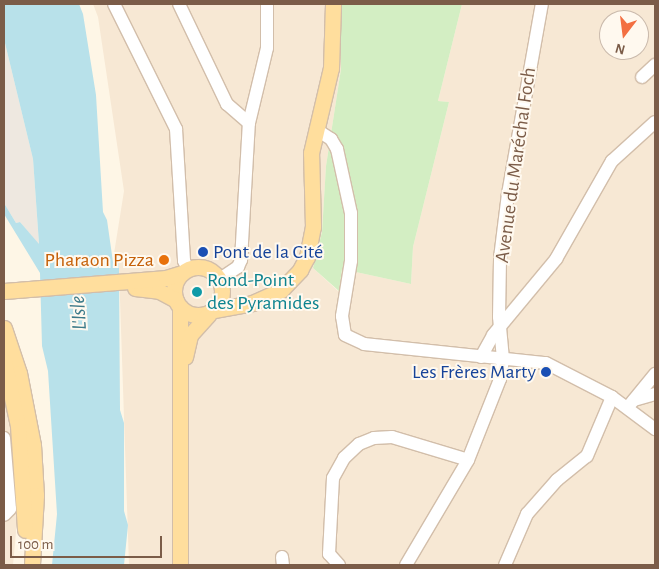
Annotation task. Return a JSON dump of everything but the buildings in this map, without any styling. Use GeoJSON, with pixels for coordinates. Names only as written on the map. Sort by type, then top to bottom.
{"type":"FeatureCollection","features":[{"type":"Feature","properties":{"kind":"main road"},"geometry":{"type":"LineString","coordinates":[[4,291],[120,285],[153,289],[193,315],[212,312],[267,297],[281,290],[300,270],[311,242],[313,208],[310,172],[331,68],[333,4]]}},
{"type":"Feature","properties":{"kind":"main road"},"geometry":{"type":"LineString","coordinates":[[4,298],[166,278],[202,267],[221,283],[227,292],[252,299],[267,297]]}},
{"type":"Feature","properties":{"kind":"main road"},"geometry":{"type":"LineString","coordinates":[[180,565],[180,375],[178,304],[174,286],[185,271]]}},
{"type":"Feature","properties":{"kind":"main road"},"geometry":{"type":"LineString","coordinates":[[180,375],[190,335],[222,299],[221,283]]}},
{"type":"Feature","properties":{"kind":"main road"},"geometry":{"type":"LineString","coordinates":[[4,328],[19,372],[31,432],[36,495],[32,565]]}},
{"type":"Feature","properties":{"kind":"main road"},"geometry":{"type":"LineString","coordinates":[[4,361],[21,446],[24,565]]}},
{"type":"Feature","properties":{"kind":"street"},"geometry":{"type":"LineString","coordinates":[[114,4],[176,129],[185,271]]}},
{"type":"Feature","properties":{"kind":"street"},"geometry":{"type":"LineString","coordinates":[[179,4],[227,104],[249,123]]}},
{"type":"Feature","properties":{"kind":"street"},"geometry":{"type":"LineString","coordinates":[[221,283],[238,266],[241,260],[249,123],[267,48],[267,4]]}},
{"type":"Feature","properties":{"kind":"street","name":"Avenue du Maréchal Foch"},"geometry":{"type":"LineString","coordinates":[[406,565],[468,460],[500,379],[503,359],[500,326],[500,258],[508,194],[542,4]]}},
{"type":"Feature","properties":{"kind":"street"},"geometry":{"type":"LineString","coordinates":[[642,77],[655,66]]}},
{"type":"Feature","properties":{"kind":"street"},"geometry":{"type":"LineString","coordinates":[[480,357],[500,326],[556,259],[612,161],[655,122]]}},
{"type":"Feature","properties":{"kind":"street"},"geometry":{"type":"LineString","coordinates":[[317,130],[331,139],[338,149],[351,213],[351,261],[342,316],[345,336],[364,344],[546,363],[612,397],[631,403],[655,429]]}},
{"type":"Feature","properties":{"kind":"street"},"geometry":{"type":"LineString","coordinates":[[631,403],[655,374]]}},
{"type":"Feature","properties":{"kind":"street"},"geometry":{"type":"LineString","coordinates":[[631,403],[655,394]]}},
{"type":"Feature","properties":{"kind":"street"},"geometry":{"type":"LineString","coordinates":[[505,565],[527,514],[557,480],[587,456],[612,397]]}},
{"type":"Feature","properties":{"kind":"street"},"geometry":{"type":"LineString","coordinates":[[339,565],[329,554],[333,478],[344,458],[359,444],[374,438],[392,437],[468,460]]}},
{"type":"Feature","properties":{"kind":"street"},"geometry":{"type":"LineString","coordinates":[[4,515],[10,509],[5,442]]}},
{"type":"Feature","properties":{"kind":"shaded area"},"geometry":{"type":"Polygon","coordinates":[[[93,4],[341,4],[341,69],[326,166],[322,232],[313,268],[338,291],[342,269],[411,284],[413,247],[449,102],[438,101],[462,4],[655,4],[655,565],[129,565],[119,270],[118,263],[113,260],[124,191],[98,17],[93,4]]]}},
{"type":"Feature","properties":{"kind":"shaded area"},"geometry":{"type":"Polygon","coordinates":[[[4,39],[33,159],[39,245],[20,222],[16,223],[4,203],[4,39]]]}},
{"type":"Feature","properties":{"kind":"shaded area"},"geometry":{"type":"Polygon","coordinates":[[[4,383],[13,428],[18,510],[13,565],[4,565],[4,383]]]}},
{"type":"Feature","properties":{"kind":"green space"},"geometry":{"type":"Polygon","coordinates":[[[341,4],[462,4],[438,101],[449,102],[413,247],[411,284],[342,269],[339,291],[313,268],[322,232],[326,166],[341,69],[341,4]]]}},
{"type":"Feature","properties":{"kind":"water","name":"L'Isle"},"geometry":{"type":"Polygon","coordinates":[[[4,4],[79,4],[83,14],[96,95],[103,212],[107,220],[113,262],[119,263],[120,410],[124,423],[124,511],[128,525],[124,565],[52,565],[57,514],[48,371],[42,346],[40,273],[4,214],[4,203],[16,223],[20,222],[39,244],[33,159],[4,39],[4,4]]]}},
{"type":"Feature","properties":{"kind":"place","name":"Pont de la Cité"},"geometry":{"type":"Point","coordinates":[203,252]}},
{"type":"Feature","properties":{"kind":"place","name":"Pharaon Pizza"},"geometry":{"type":"Point","coordinates":[164,260]}},
{"type":"Feature","properties":{"kind":"place","name":"Rond-Point des Pyramides"},"geometry":{"type":"Point","coordinates":[197,292]}},
{"type":"Feature","properties":{"kind":"place","name":"Les Frères Marty"},"geometry":{"type":"Point","coordinates":[546,372]}}]}
